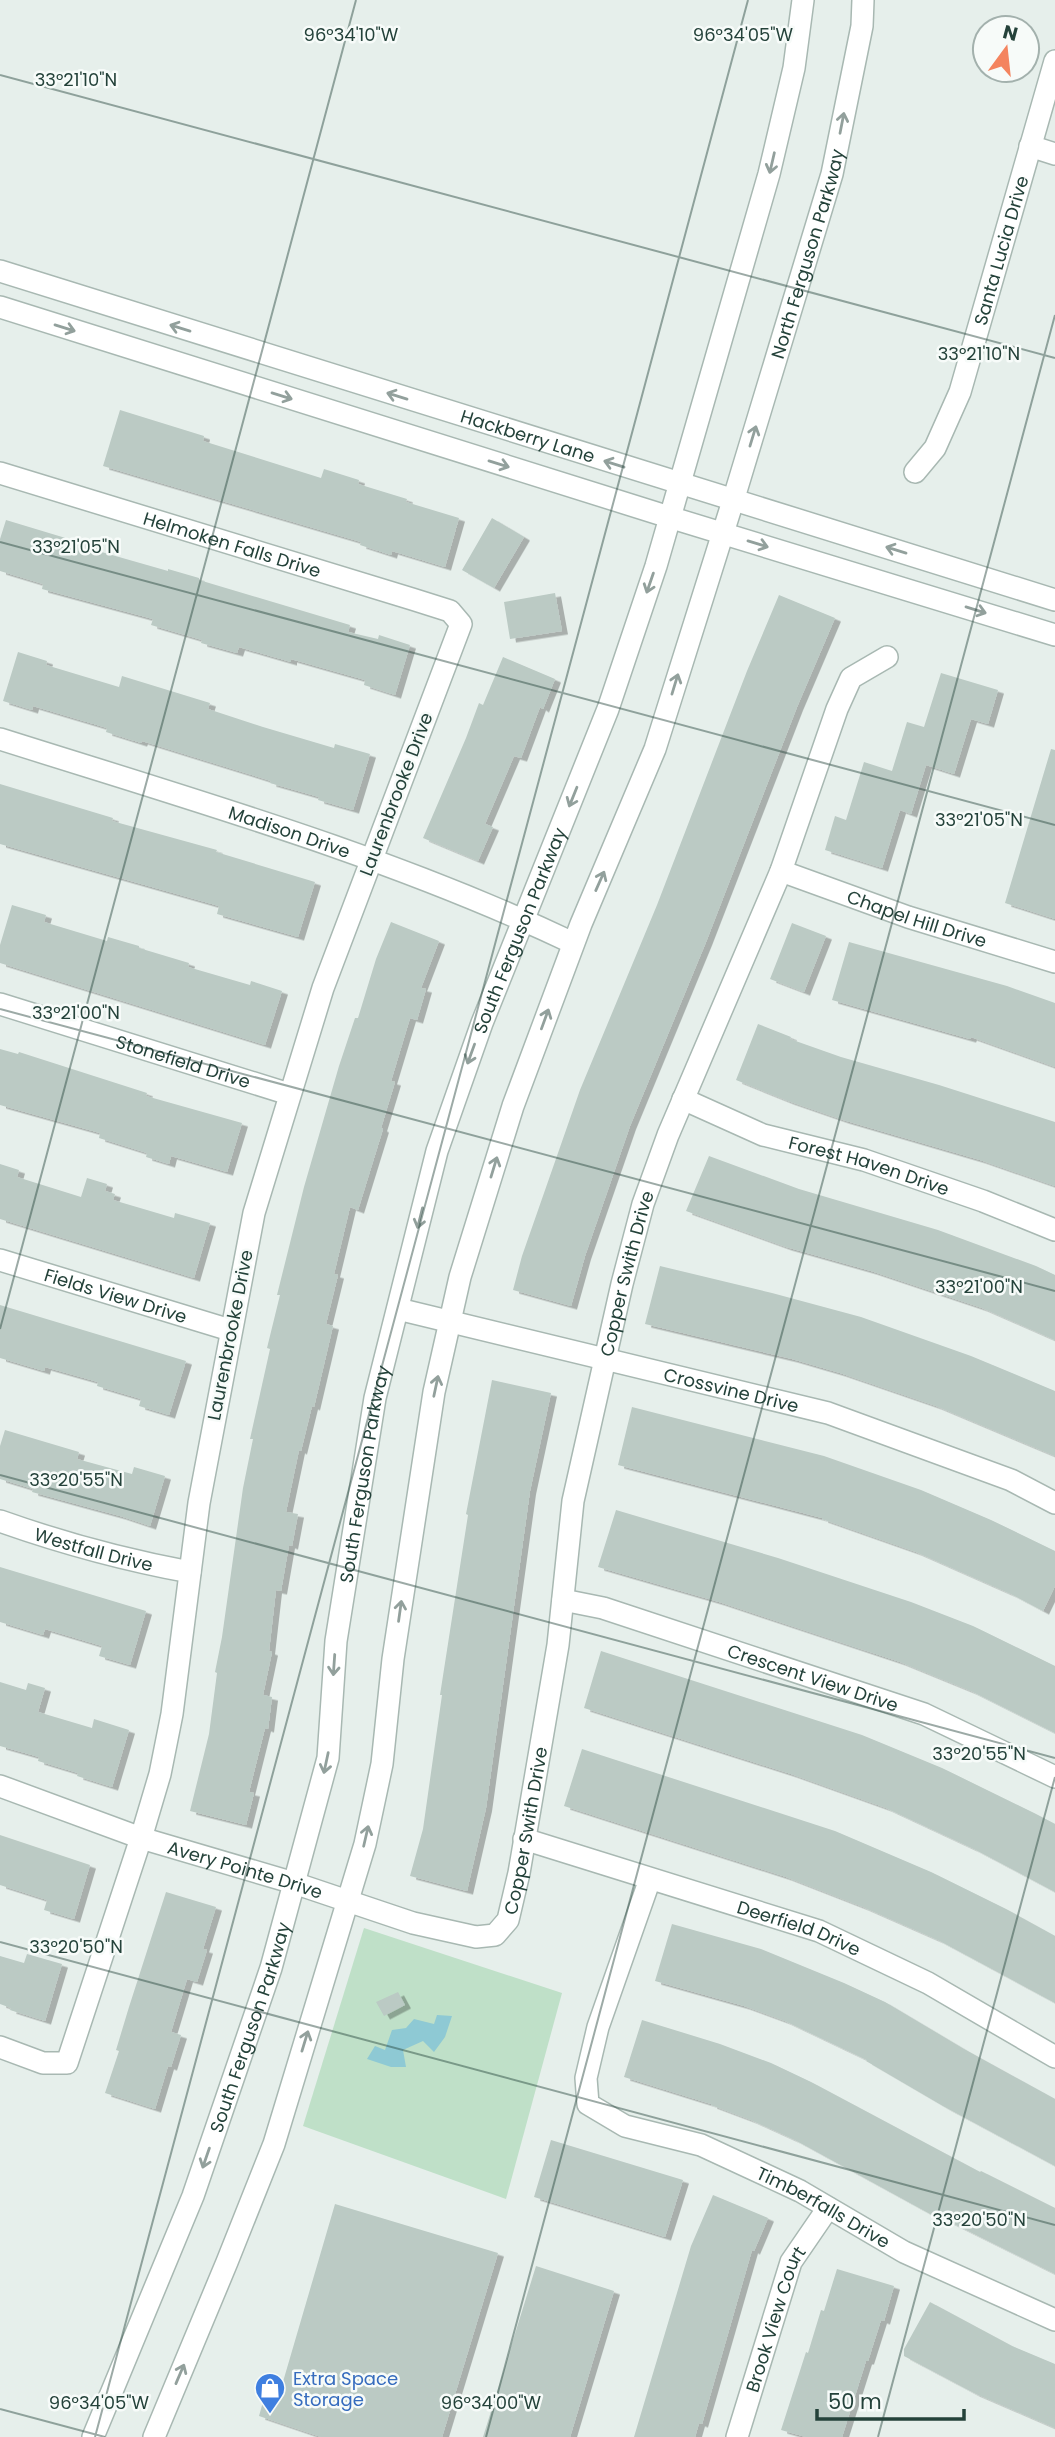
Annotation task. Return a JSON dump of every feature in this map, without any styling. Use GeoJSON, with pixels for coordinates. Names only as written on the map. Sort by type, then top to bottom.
{"type":"FeatureCollection","features":[{"type":"Feature","properties":{"kind":"street"},"geometry":{"type":"LineString","coordinates":[[679,484],[769,174],[794,68],[803,0]]}},
{"type":"Feature","properties":{"kind":"street","name":"North Ferguson Parkway"},"geometry":{"type":"LineString","coordinates":[[722,533],[832,174],[862,26],[863,0]]}},
{"type":"Feature","properties":{"kind":"street","name":"Santa Lucia Drive"},"geometry":{"type":"LineString","coordinates":[[915,471],[935,448],[960,392],[1055,61]]}},
{"type":"Feature","properties":{"kind":"street"},"geometry":{"type":"LineString","coordinates":[[1031,146],[1055,154]]}},
{"type":"Feature","properties":{"kind":"street","name":"Hackberry Lane"},"geometry":{"type":"LineString","coordinates":[[0,271],[1055,600]]}},
{"type":"Feature","properties":{"kind":"street","name":"Hackberry Lane"},"geometry":{"type":"LineString","coordinates":[[0,307],[1055,635]]}},
{"type":"Feature","properties":{"kind":"street","name":"Helmoken Falls Drive"},"geometry":{"type":"LineString","coordinates":[[0,473],[450,611],[461,624]]}},
{"type":"Feature","properties":{"kind":"street","name":"South Ferguson Parkway"},"geometry":{"type":"LineString","coordinates":[[93,2437],[193,2196],[271,1968],[328,1758],[336,1641],[375,1398],[437,1151],[482,1023],[608,709],[656,566],[679,484]]}},
{"type":"Feature","properties":{"kind":"street"},"geometry":{"type":"LineString","coordinates":[[154,2437],[228,2262],[274,2144],[365,1844],[382,1764],[394,1659],[434,1392],[460,1277],[513,1106],[573,943],[655,749],[722,533]]}},
{"type":"Feature","properties":{"kind":"street","name":"Laurenbrooke Drive"},"geometry":{"type":"LineString","coordinates":[[0,2047],[43,2063],[67,2063],[141,1838],[160,1774],[172,1714],[199,1503],[254,1213],[323,988],[461,624]]}},
{"type":"Feature","properties":{"kind":"street","name":"Copper Swith Drive"},"geometry":{"type":"LineString","coordinates":[[495,1935],[508,1920],[558,1645],[573,1501],[643,1204],[683,1099],[781,871],[836,709],[851,678],[887,657]]}},
{"type":"Feature","properties":{"kind":"street","name":"Madison Drive"},"geometry":{"type":"LineString","coordinates":[[0,739],[246,815],[371,860],[524,920],[573,943]]}},
{"type":"Feature","properties":{"kind":"street","name":"Chapel Hill Drive"},"geometry":{"type":"LineString","coordinates":[[781,871],[908,917],[1055,962]]}},
{"type":"Feature","properties":{"kind":"street","name":"Stonefield Drive"},"geometry":{"type":"LineString","coordinates":[[0,1004],[289,1094]]}},
{"type":"Feature","properties":{"kind":"street","name":"Forest Haven Drive"},"geometry":{"type":"LineString","coordinates":[[683,1099],[763,1135],[864,1160],[983,1201],[1055,1230]]}},
{"type":"Feature","properties":{"kind":"street","name":"Fields View Drive"},"geometry":{"type":"LineString","coordinates":[[0,1260],[230,1330]]}},
{"type":"Feature","properties":{"kind":"street","name":"Crossvine Drive"},"geometry":{"type":"LineString","coordinates":[[398,1308],[606,1361],[828,1413],[1011,1480],[1055,1503]]}},
{"type":"Feature","properties":{"kind":"street","name":"Westfall Drive"},"geometry":{"type":"LineString","coordinates":[[0,1521],[124,1560],[190,1572]]}},
{"type":"Feature","properties":{"kind":"street","name":"Crescent View Drive"},"geometry":{"type":"LineString","coordinates":[[563,1601],[603,1608],[924,1714],[1055,1777]]}},
{"type":"Feature","properties":{"kind":"street","name":"Avery Pointe Drive"},"geometry":{"type":"LineString","coordinates":[[0,1786],[141,1838],[294,1883],[413,1923],[476,1937],[495,1935]]}},
{"type":"Feature","properties":{"kind":"street","name":"Deerfield Drive"},"geometry":{"type":"LineString","coordinates":[[524,1839],[819,1931],[928,1983],[1055,2057]]}},
{"type":"Feature","properties":{"kind":"street","name":"Timberfalls Drive"},"geometry":{"type":"LineString","coordinates":[[650,1879],[598,2027],[586,2078],[588,2104],[625,2126],[701,2145],[800,2191],[904,2252],[1055,2320]]}},
{"type":"Feature","properties":{"kind":"street","name":"Brook View Court"},"geometry":{"type":"LineString","coordinates":[[737,2437],[791,2262],[828,2208]]}},
{"type":"Feature","properties":{"kind":"green space"},"geometry":{"type":"Polygon","coordinates":[[[364,1928],[562,1993],[506,2199],[303,2126],[364,1928]]]}},
{"type":"Feature","properties":{"kind":"water"},"geometry":{"type":"Polygon","coordinates":[[[437,2015],[452,2016],[445,2037],[434,2052],[423,2041],[403,2050],[406,2067],[391,2067],[367,2059],[375,2046],[385,2050],[392,2030],[406,2028],[414,2019],[434,2024],[437,2015]]]}},
{"type":"Feature","properties":{"kind":"building"},"geometry":{"type":"Polygon","coordinates":[[[120,410],[204,436],[203,441],[321,478],[324,469],[359,480],[358,484],[459,518],[445,567],[392,551],[391,555],[360,545],[361,542],[103,466],[120,410]]]}},
{"type":"Feature","properties":{"kind":"building"},"geometry":{"type":"Polygon","coordinates":[[[492,518],[524,537],[494,588],[462,570],[492,518]]]}},
{"type":"Feature","properties":{"kind":"building"},"geometry":{"type":"Polygon","coordinates":[[[6,520],[92,546],[91,549],[199,578],[350,625],[348,632],[378,639],[379,635],[410,645],[395,695],[364,685],[365,680],[291,659],[291,662],[239,647],[237,653],[201,643],[202,640],[151,625],[153,619],[42,589],[43,584],[0,571],[0,539],[6,520]]]}},
{"type":"Feature","properties":{"kind":"building"},"geometry":{"type":"Polygon","coordinates":[[[555,593],[562,631],[510,639],[504,602],[555,593]]]}},
{"type":"Feature","properties":{"kind":"building"},"geometry":{"type":"Polygon","coordinates":[[[779,595],[835,618],[630,1126],[585,1256],[571,1306],[513,1290],[522,1256],[580,1090],[657,905],[779,595]]]}},
{"type":"Feature","properties":{"kind":"building"},"geometry":{"type":"Polygon","coordinates":[[[18,652],[47,661],[46,665],[119,687],[122,676],[210,703],[208,709],[263,727],[334,748],[335,744],[370,754],[353,810],[318,800],[319,797],[270,783],[271,781],[106,732],[107,728],[33,706],[32,710],[3,701],[18,652]]]}},
{"type":"Feature","properties":{"kind":"building"},"geometry":{"type":"Polygon","coordinates":[[[503,657],[555,679],[543,709],[540,707],[521,758],[514,756],[485,824],[493,827],[478,861],[423,838],[479,703],[483,705],[503,657]]]}},
{"type":"Feature","properties":{"kind":"building"},"geometry":{"type":"Polygon","coordinates":[[[941,673],[998,690],[988,724],[971,719],[954,774],[926,765],[911,814],[900,810],[882,868],[825,850],[835,816],[846,820],[864,762],[892,771],[907,722],[924,727],[941,673]]]}},
{"type":"Feature","properties":{"kind":"building"},"geometry":{"type":"Polygon","coordinates":[[[1051,749],[1055,750],[1055,919],[1005,903],[1051,749]]]}},
{"type":"Feature","properties":{"kind":"building"},"geometry":{"type":"Polygon","coordinates":[[[0,784],[315,882],[298,937],[217,914],[219,906],[0,844],[0,784]]]}},
{"type":"Feature","properties":{"kind":"building"},"geometry":{"type":"Polygon","coordinates":[[[12,905],[46,915],[44,922],[107,941],[108,937],[189,963],[188,967],[250,985],[251,981],[282,991],[265,1045],[0,963],[0,945],[12,905]]]}},
{"type":"Feature","properties":{"kind":"building"},"geometry":{"type":"Polygon","coordinates":[[[391,922],[439,941],[421,988],[426,989],[417,1020],[410,1018],[391,1081],[395,1082],[381,1128],[383,1129],[358,1210],[350,1207],[334,1274],[338,1275],[326,1324],[333,1326],[314,1407],[312,1406],[301,1451],[299,1450],[286,1512],[298,1514],[292,1546],[289,1545],[281,1591],[276,1590],[269,1651],[272,1652],[263,1695],[272,1697],[268,1729],[265,1728],[249,1792],[254,1793],[246,1825],[190,1811],[209,1734],[215,1672],[253,1439],[250,1439],[270,1349],[267,1348],[280,1295],[277,1295],[304,1187],[339,1066],[391,922]]]}},
{"type":"Feature","properties":{"kind":"building"},"geometry":{"type":"Polygon","coordinates":[[[792,923],[826,936],[804,992],[770,979],[792,923]]]}},
{"type":"Feature","properties":{"kind":"building"},"geometry":{"type":"Polygon","coordinates":[[[849,942],[1007,986],[1055,1003],[1055,1067],[971,1037],[970,1039],[832,1000],[849,942]]]}},
{"type":"Feature","properties":{"kind":"building"},"geometry":{"type":"Polygon","coordinates":[[[758,1024],[791,1037],[790,1039],[841,1057],[1055,1122],[1055,1186],[980,1160],[843,1120],[736,1080],[758,1024]]]}},
{"type":"Feature","properties":{"kind":"building"},"geometry":{"type":"Polygon","coordinates":[[[0,1049],[18,1054],[19,1052],[147,1093],[146,1096],[242,1123],[227,1172],[171,1156],[169,1164],[146,1157],[147,1153],[99,1138],[100,1133],[0,1105],[0,1049]]]}},
{"type":"Feature","properties":{"kind":"building"},"geometry":{"type":"Polygon","coordinates":[[[709,1156],[799,1189],[938,1230],[1055,1275],[1055,1340],[982,1308],[871,1271],[786,1247],[686,1211],[709,1156]]]}},
{"type":"Feature","properties":{"kind":"building"},"geometry":{"type":"Polygon","coordinates":[[[0,1164],[19,1170],[17,1177],[81,1197],[87,1178],[107,1184],[105,1191],[115,1194],[113,1200],[174,1218],[175,1213],[210,1223],[194,1278],[0,1219],[0,1164]]]}},
{"type":"Feature","properties":{"kind":"building"},"geometry":{"type":"Polygon","coordinates":[[[660,1266],[861,1317],[971,1356],[1055,1391],[1055,1456],[936,1406],[840,1373],[645,1324],[660,1266]]]}},
{"type":"Feature","properties":{"kind":"building"},"geometry":{"type":"Polygon","coordinates":[[[0,1305],[186,1361],[169,1415],[139,1406],[141,1399],[97,1386],[98,1382],[45,1367],[44,1371],[0,1358],[0,1305]]]}},
{"type":"Feature","properties":{"kind":"building"},"geometry":{"type":"Polygon","coordinates":[[[492,1380],[551,1393],[530,1491],[486,1808],[467,1891],[410,1876],[423,1829],[440,1695],[468,1515],[466,1514],[492,1380]]]}},
{"type":"Feature","properties":{"kind":"building"},"geometry":{"type":"Polygon","coordinates":[[[632,1407],[824,1456],[921,1490],[1055,1551],[1055,1586],[1043,1611],[916,1552],[822,1518],[618,1465],[632,1407]]]}},
{"type":"Feature","properties":{"kind":"building"},"geometry":{"type":"Polygon","coordinates":[[[5,1430],[79,1452],[77,1459],[132,1474],[134,1467],[165,1476],[150,1526],[32,1492],[33,1489],[0,1479],[0,1446],[5,1430]]]}},
{"type":"Feature","properties":{"kind":"building"},"geometry":{"type":"Polygon","coordinates":[[[616,1510],[778,1558],[911,1602],[973,1626],[1055,1666],[1055,1733],[971,1691],[900,1662],[719,1602],[598,1567],[616,1510]]]}},
{"type":"Feature","properties":{"kind":"building"},"geometry":{"type":"Polygon","coordinates":[[[0,1567],[146,1611],[130,1665],[99,1656],[102,1646],[45,1629],[43,1635],[0,1622],[0,1567]]]}},
{"type":"Feature","properties":{"kind":"building"},"geometry":{"type":"Polygon","coordinates":[[[601,1651],[862,1735],[942,1768],[1055,1824],[1055,1892],[974,1849],[886,1808],[791,1774],[584,1708],[601,1651]]]}},
{"type":"Feature","properties":{"kind":"building"},"geometry":{"type":"Polygon","coordinates":[[[0,1682],[26,1690],[28,1683],[45,1688],[38,1712],[92,1728],[94,1719],[129,1730],[112,1787],[38,1761],[39,1757],[0,1746],[0,1682]]]}},
{"type":"Feature","properties":{"kind":"building"},"geometry":{"type":"Polygon","coordinates":[[[582,1749],[835,1831],[931,1872],[1006,1909],[1055,1936],[1055,2003],[938,1940],[863,1907],[786,1877],[564,1806],[582,1749]]]}},
{"type":"Feature","properties":{"kind":"building"},"geometry":{"type":"Polygon","coordinates":[[[0,1835],[90,1865],[74,1919],[44,1910],[47,1900],[0,1885],[0,1835]]]}},
{"type":"Feature","properties":{"kind":"building"},"geometry":{"type":"Polygon","coordinates":[[[166,1892],[216,1907],[203,1949],[207,1950],[197,1982],[187,1979],[171,2032],[181,2035],[155,2109],[105,2093],[166,1892]]]}},
{"type":"Feature","properties":{"kind":"building"},"geometry":{"type":"Polygon","coordinates":[[[672,1924],[761,1949],[844,1983],[885,2002],[1055,2099],[1055,2166],[943,2106],[867,2060],[785,2021],[744,2006],[655,1981],[672,1924]]]}},
{"type":"Feature","properties":{"kind":"building"},"geometry":{"type":"Polygon","coordinates":[[[27,1954],[62,1964],[45,2021],[0,2004],[0,1956],[24,1963],[27,1954]]]}},
{"type":"Feature","properties":{"kind":"building"},"geometry":{"type":"Polygon","coordinates":[[[398,1992],[405,2005],[384,2016],[376,2002],[398,1992]]]}},
{"type":"Feature","properties":{"kind":"building"},"geometry":{"type":"Polygon","coordinates":[[[642,2020],[771,2063],[1055,2208],[1055,2274],[944,2219],[943,2221],[795,2140],[711,2104],[624,2077],[642,2020]]]}},
{"type":"Feature","properties":{"kind":"building"},"geometry":{"type":"Polygon","coordinates":[[[551,2140],[683,2180],[665,2237],[534,2197],[551,2140]]]}},
{"type":"Feature","properties":{"kind":"building"},"geometry":{"type":"Polygon","coordinates":[[[713,2195],[768,2218],[754,2251],[752,2250],[702,2424],[699,2423],[695,2437],[634,2437],[691,2246],[713,2195]]]}},
{"type":"Feature","properties":{"kind":"building"},"geometry":{"type":"Polygon","coordinates":[[[335,2204],[498,2253],[442,2437],[321,2437],[259,2416],[267,2388],[280,2392],[335,2204]]]}},
{"type":"Feature","properties":{"kind":"building"},"geometry":{"type":"Polygon","coordinates":[[[536,2266],[614,2291],[570,2437],[483,2437],[536,2266]]]}},
{"type":"Feature","properties":{"kind":"building"},"geometry":{"type":"Polygon","coordinates":[[[837,2269],[894,2286],[842,2437],[806,2437],[781,2430],[837,2269]]]}},
{"type":"Feature","properties":{"kind":"building"},"geometry":{"type":"Polygon","coordinates":[[[930,2302],[1012,2346],[1055,2364],[1055,2428],[974,2393],[904,2356],[904,2349],[930,2302]]]}},
{"type":"Feature","properties":{"kind":"place","name":"Extra Space Storage"},"geometry":{"type":"Point","coordinates":[270,2415]}}]}
